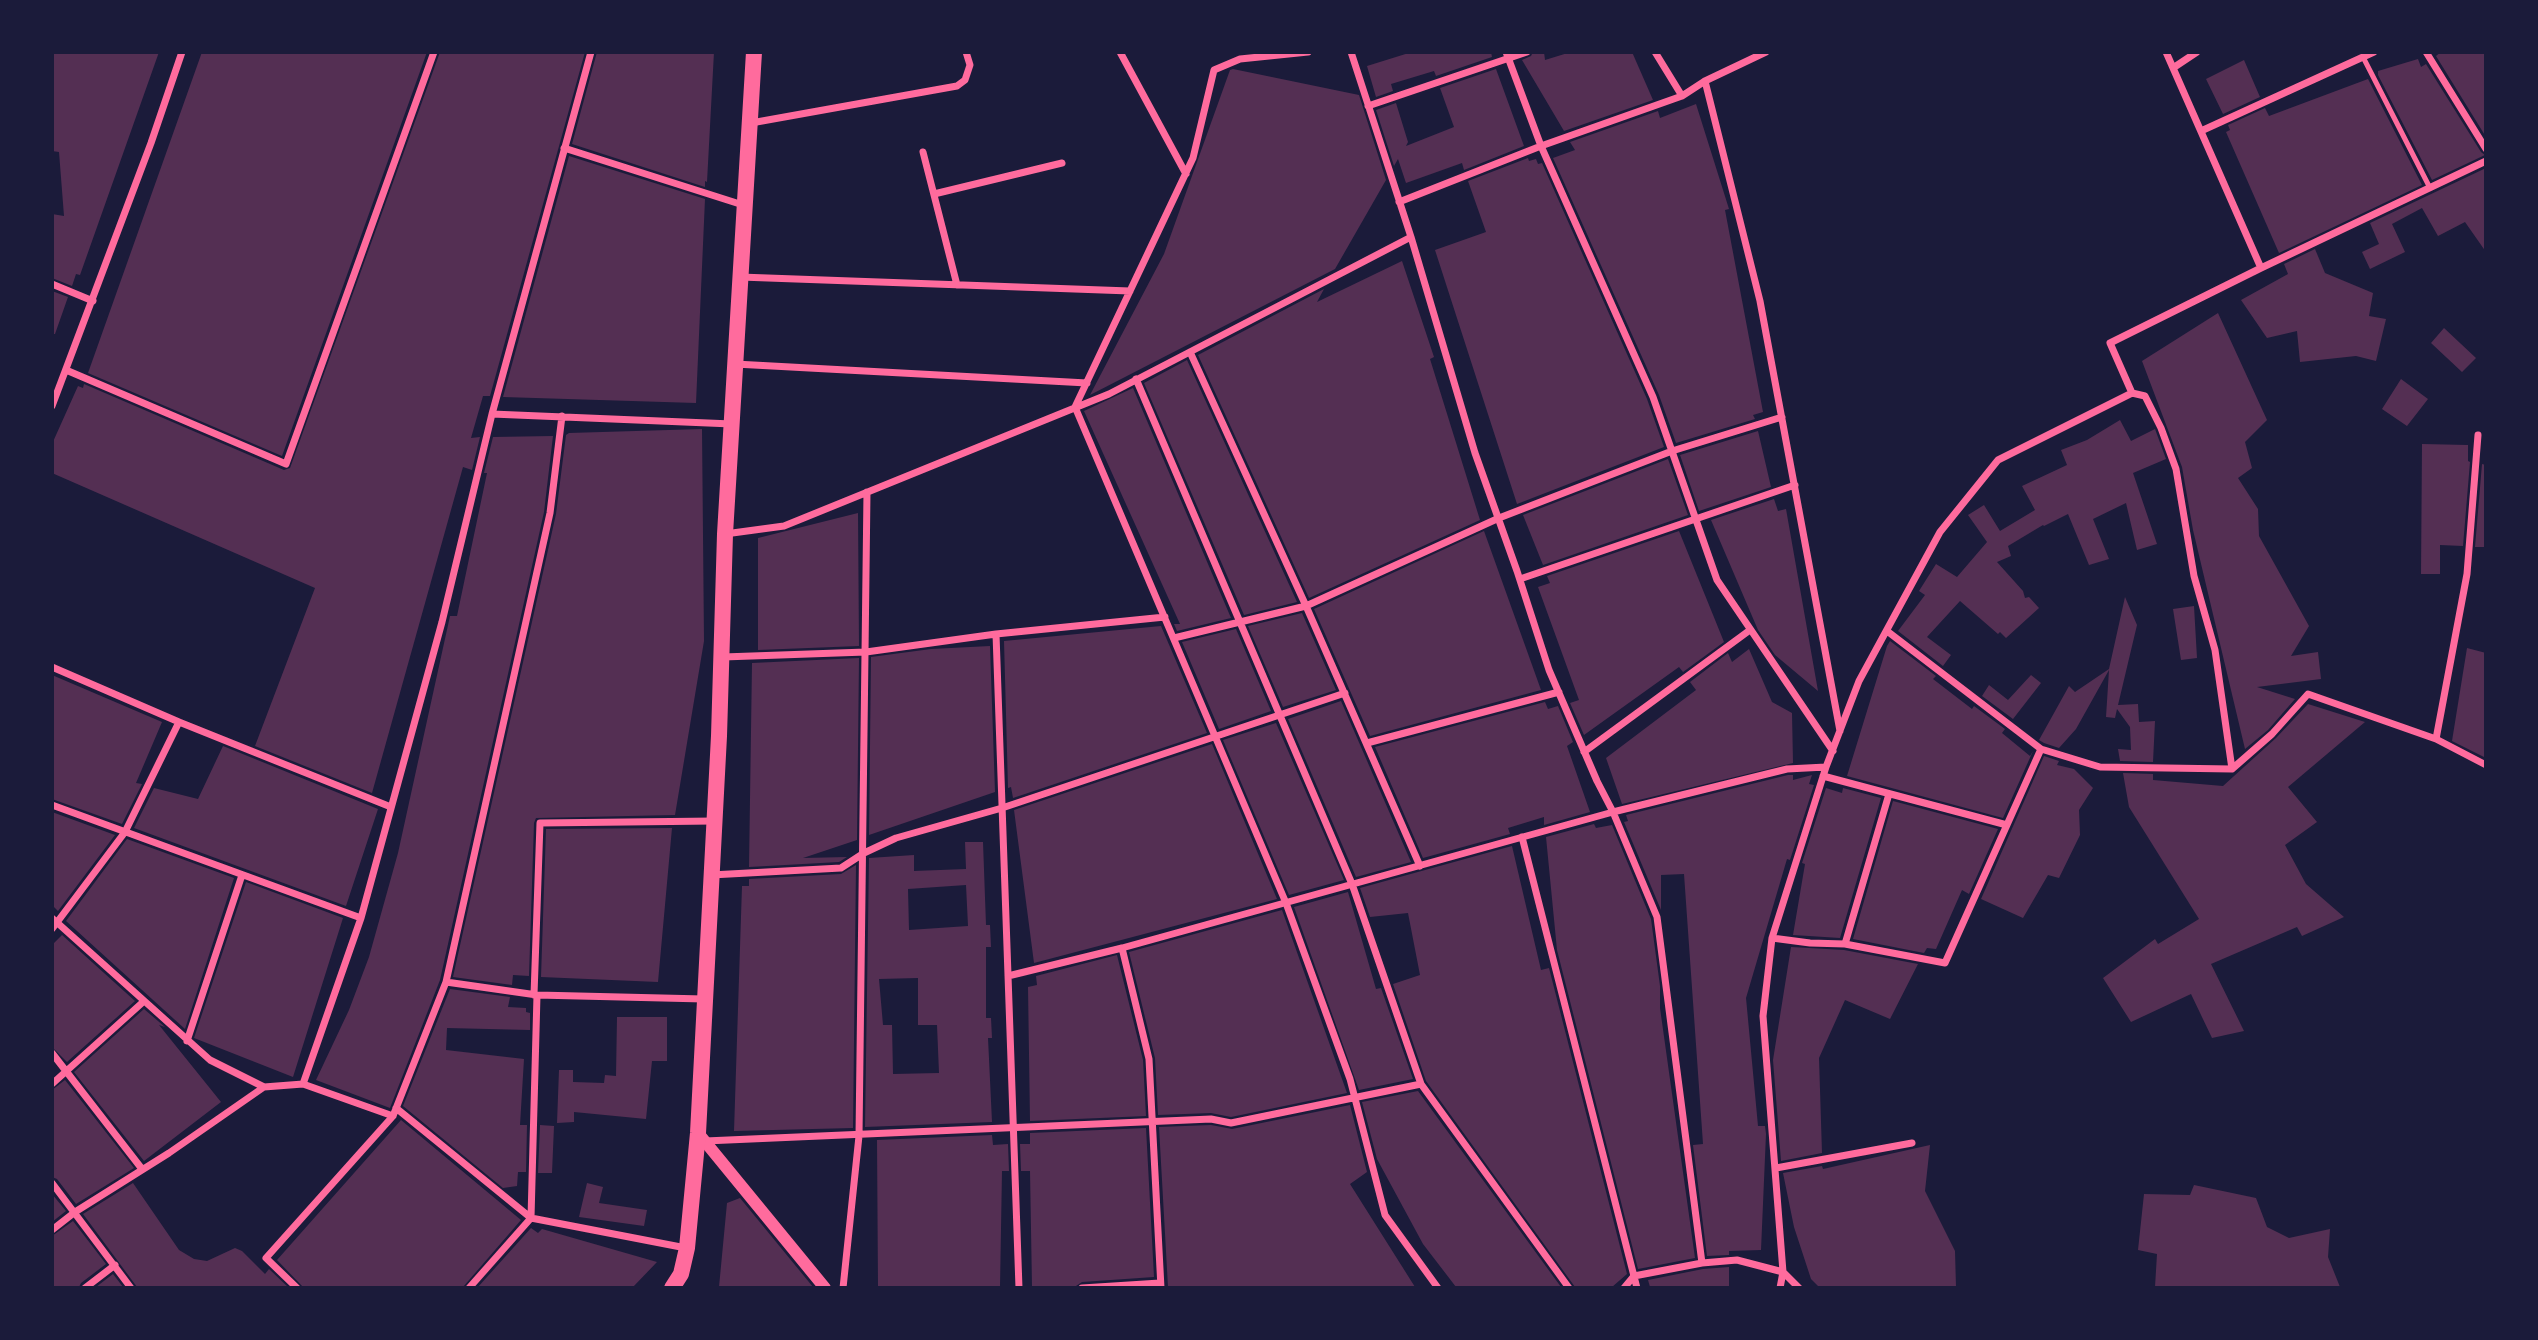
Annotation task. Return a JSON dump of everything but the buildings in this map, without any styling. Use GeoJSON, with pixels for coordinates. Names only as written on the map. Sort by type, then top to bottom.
{"type":"FeatureCollection","features":[{"type":"Feature","properties":{"kind":"highway"},"geometry":{"type":"LineString","coordinates":[[678,1283],[687,1248],[701,1137],[704,999],[722,657],[724,534],[754,52]]}},
{"type":"Feature","properties":{"kind":"street"},"geometry":{"type":"LineString","coordinates":[[52,405],[93,301],[182,52]]}},
{"type":"Feature","properties":{"kind":"street"},"geometry":{"type":"LineString","coordinates":[[66,370],[286,464],[434,52]]}},
{"type":"Feature","properties":{"kind":"street"},"geometry":{"type":"LineString","coordinates":[[303,1084],[361,918],[442,622],[492,414],[591,52]]}},
{"type":"Feature","properties":{"kind":"street"},"geometry":{"type":"LineString","coordinates":[[751,123],[957,86],[965,80],[970,65],[966,52]]}},
{"type":"Feature","properties":{"kind":"street"},"geometry":{"type":"LineString","coordinates":[[1120,52],[1186,174]]}},
{"type":"Feature","properties":{"kind":"street"},"geometry":{"type":"LineString","coordinates":[[1308,52],[1240,60],[1214,70],[1193,158],[1075,407],[1286,903],[1350,1079],[1385,1215],[1438,1287]]}},
{"type":"Feature","properties":{"kind":"street"},"geometry":{"type":"LineString","coordinates":[[1351,52],[1411,237],[1458,398],[1549,670],[1657,917],[1702,1263]]}},
{"type":"Feature","properties":{"kind":"street"},"geometry":{"type":"LineString","coordinates":[[1368,106],[1507,55],[1527,52]]}},
{"type":"Feature","properties":{"kind":"street"},"geometry":{"type":"LineString","coordinates":[[1655,52],[1682,96]]}},
{"type":"Feature","properties":{"kind":"street"},"geometry":{"type":"LineString","coordinates":[[1399,202],[1541,146],[1682,96],[1705,81],[1766,52]]}},
{"type":"Feature","properties":{"kind":"street"},"geometry":{"type":"LineString","coordinates":[[2166,52],[2261,268]]}},
{"type":"Feature","properties":{"kind":"street"},"geometry":{"type":"LineString","coordinates":[[2172,68],[2197,52]]}},
{"type":"Feature","properties":{"kind":"street"},"geometry":{"type":"LineString","coordinates":[[2201,131],[2374,52]]}},
{"type":"Feature","properties":{"kind":"street"},"geometry":{"type":"LineString","coordinates":[[2426,52],[2486,149]]}},
{"type":"Feature","properties":{"kind":"street"},"geometry":{"type":"LineString","coordinates":[[1507,55],[1541,146],[1653,397],[1717,580],[1833,751]]}},
{"type":"Feature","properties":{"kind":"street"},"geometry":{"type":"LineString","coordinates":[[1705,81],[1760,301],[1840,732]]}},
{"type":"Feature","properties":{"kind":"street"},"geometry":{"type":"LineString","coordinates":[[564,148],[744,205]]}},
{"type":"Feature","properties":{"kind":"street"},"geometry":{"type":"LineString","coordinates":[[923,152],[957,285]]}},
{"type":"Feature","properties":{"kind":"street"},"geometry":{"type":"LineString","coordinates":[[2132,393],[2110,343],[2486,161]]}},
{"type":"Feature","properties":{"kind":"street"},"geometry":{"type":"LineString","coordinates":[[934,194],[1062,163]]}},
{"type":"Feature","properties":{"kind":"street"},"geometry":{"type":"LineString","coordinates":[[724,534],[784,526],[1075,407],[1190,352],[1411,237]]}},
{"type":"Feature","properties":{"kind":"street"},"geometry":{"type":"LineString","coordinates":[[740,277],[1130,291]]}},
{"type":"Feature","properties":{"kind":"street"},"geometry":{"type":"LineString","coordinates":[[52,284],[93,301]]}},
{"type":"Feature","properties":{"kind":"street"},"geometry":{"type":"LineString","coordinates":[[1190,352],[1345,693],[1420,866]]}},
{"type":"Feature","properties":{"kind":"street"},"geometry":{"type":"LineString","coordinates":[[735,363],[1087,383]]}},
{"type":"Feature","properties":{"kind":"street"},"geometry":{"type":"LineString","coordinates":[[1136,379],[1352,884],[1421,1084],[1569,1287]]}},
{"type":"Feature","properties":{"kind":"street"},"geometry":{"type":"LineString","coordinates":[[1780,1287],[1783,1272],[1763,1016],[1772,938],[1826,767],[1859,681],[1940,532],[1998,460],[2132,393],[2145,396],[2161,428],[2176,470],[2194,576],[2215,650],[2232,769]]}},
{"type":"Feature","properties":{"kind":"street"},"geometry":{"type":"LineString","coordinates":[[492,414],[732,424]]}},
{"type":"Feature","properties":{"kind":"street"},"geometry":{"type":"LineString","coordinates":[[297,1287],[266,1258],[393,1116],[446,982],[550,513],[562,416]]}},
{"type":"Feature","properties":{"kind":"street"},"geometry":{"type":"LineString","coordinates":[[1174,638],[1306,606],[1499,518],[1672,452],[1782,417]]}},
{"type":"Feature","properties":{"kind":"street"},"geometry":{"type":"LineString","coordinates":[[2436,739],[2467,575],[2478,435]]}},
{"type":"Feature","properties":{"kind":"street"},"geometry":{"type":"LineString","coordinates":[[1520,579],[1795,485]]}},
{"type":"Feature","properties":{"kind":"street"},"geometry":{"type":"LineString","coordinates":[[843,1287],[859,1136],[867,492]]}},
{"type":"Feature","properties":{"kind":"street"},"geometry":{"type":"LineString","coordinates":[[722,657],[866,652],[996,634],[1165,617]]}},
{"type":"Feature","properties":{"kind":"street"},"geometry":{"type":"LineString","coordinates":[[1584,752],[1750,630]]}},
{"type":"Feature","properties":{"kind":"street"},"geometry":{"type":"LineString","coordinates":[[1887,631],[2041,749],[2100,767],[2232,769],[2272,734],[2308,694],[2436,739],[2486,765]]}},
{"type":"Feature","properties":{"kind":"street"},"geometry":{"type":"LineString","coordinates":[[996,634],[1018,1287]]}},
{"type":"Feature","properties":{"kind":"street"},"geometry":{"type":"LineString","coordinates":[[52,667],[179,722],[391,807]]}},
{"type":"Feature","properties":{"kind":"street"},"geometry":{"type":"LineString","coordinates":[[1367,743],[1559,692]]}},
{"type":"Feature","properties":{"kind":"street"},"geometry":{"type":"LineString","coordinates":[[710,875],[841,868],[864,853],[896,838],[1002,808],[1345,693]]}},
{"type":"Feature","properties":{"kind":"street"},"geometry":{"type":"LineString","coordinates":[[179,722],[125,832],[54,924],[210,1060],[264,1087]]}},
{"type":"Feature","properties":{"kind":"street"},"geometry":{"type":"LineString","coordinates":[[1772,938],[1845,944],[1945,963],[2041,749]]}},
{"type":"Feature","properties":{"kind":"street"},"geometry":{"type":"LineString","coordinates":[[1008,976],[1122,948],[1613,812],[1787,769],[1826,767]]}},
{"type":"Feature","properties":{"kind":"street"},"geometry":{"type":"LineString","coordinates":[[1824,776],[2007,825]]}},
{"type":"Feature","properties":{"kind":"street"},"geometry":{"type":"LineString","coordinates":[[1845,944],[1889,794]]}},
{"type":"Feature","properties":{"kind":"street"},"geometry":{"type":"LineString","coordinates":[[52,805],[361,918]]}},
{"type":"Feature","properties":{"kind":"street"},"geometry":{"type":"LineString","coordinates":[[469,1287],[531,1218],[540,823],[714,821]]}},
{"type":"Feature","properties":{"kind":"street"},"geometry":{"type":"LineString","coordinates":[[1522,837],[1637,1287]]}},
{"type":"Feature","properties":{"kind":"street"},"geometry":{"type":"LineString","coordinates":[[187,1041],[242,875]]}},
{"type":"Feature","properties":{"kind":"street"},"geometry":{"type":"LineString","coordinates":[[1082,1287],[1160,1285],[1149,1059],[1122,948]]}},
{"type":"Feature","properties":{"kind":"street"},"geometry":{"type":"LineString","coordinates":[[446,982],[535,995],[704,999]]}},
{"type":"Feature","properties":{"kind":"street"},"geometry":{"type":"LineString","coordinates":[[52,1084],[143,1002]]}},
{"type":"Feature","properties":{"kind":"street"},"geometry":{"type":"LineString","coordinates":[[52,1053],[142,1169]]}},
{"type":"Feature","properties":{"kind":"street"},"geometry":{"type":"LineString","coordinates":[[52,1230],[264,1087],[303,1084],[393,1116]]}},
{"type":"Feature","properties":{"kind":"street"},"geometry":{"type":"LineString","coordinates":[[701,1137],[859,1136],[1211,1119],[1231,1123],[1421,1084]]}},
{"type":"Feature","properties":{"kind":"street"},"geometry":{"type":"LineString","coordinates":[[396,1108],[531,1218],[687,1248]]}},
{"type":"Feature","properties":{"kind":"street"},"geometry":{"type":"LineString","coordinates":[[701,1137],[825,1287]]}},
{"type":"Feature","properties":{"kind":"street"},"geometry":{"type":"LineString","coordinates":[[1776,1168],[1912,1143]]}},
{"type":"Feature","properties":{"kind":"street"},"geometry":{"type":"LineString","coordinates":[[52,1183],[131,1287]]}},
{"type":"Feature","properties":{"kind":"street"},"geometry":{"type":"LineString","coordinates":[[1624,1287],[1634,1276],[1702,1263],[1737,1260],[1783,1272],[1799,1287]]}},
{"type":"Feature","properties":{"kind":"street"},"geometry":{"type":"LineString","coordinates":[[85,1287],[114,1265]]}},
{"type":"Feature","properties":{"kind":"lane"},"geometry":{"type":"LineString","coordinates":[[2363,57],[2430,188]]}}]}
